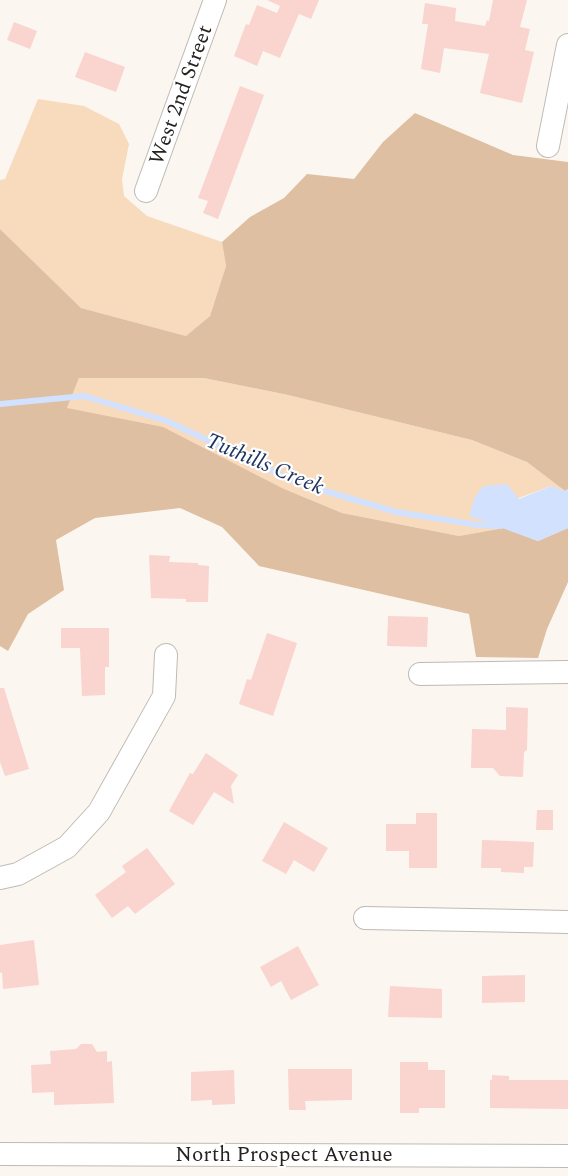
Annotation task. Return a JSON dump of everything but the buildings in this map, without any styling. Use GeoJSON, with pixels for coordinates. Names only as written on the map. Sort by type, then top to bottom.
{"type":"FeatureCollection","features":[{"type":"Feature","properties":{"kind":"street","name":"West 2nd Street"},"geometry":{"type":"LineString","coordinates":[[147,191],[214,0]]}},
{"type":"Feature","properties":{"kind":"street"},"geometry":{"type":"LineString","coordinates":[[548,146],[568,45]]}},
{"type":"Feature","properties":{"kind":"street"},"geometry":{"type":"LineString","coordinates":[[0,878],[18,874],[67,847],[99,812],[164,696],[166,655]]}},
{"type":"Feature","properties":{"kind":"street"},"geometry":{"type":"LineString","coordinates":[[420,674],[568,672]]}},
{"type":"Feature","properties":{"kind":"street"},"geometry":{"type":"LineString","coordinates":[[365,918],[568,922]]}},
{"type":"Feature","properties":{"kind":"street","name":"North Prospect Avenue"},"geometry":{"type":"LineString","coordinates":[[0,1155],[568,1156]]}},
{"type":"Feature","properties":{"kind":"shaded area"},"geometry":{"type":"Polygon","coordinates":[[[38,99],[84,106],[119,124],[129,144],[122,179],[124,196],[147,216],[222,242],[226,266],[210,316],[186,336],[81,308],[0,229],[0,180],[5,179],[38,99]]]}},
{"type":"Feature","properties":{"kind":"shaded area"},"geometry":{"type":"Polygon","coordinates":[[[415,113],[513,155],[568,162],[568,489],[565,491],[527,462],[472,440],[288,395],[204,378],[79,378],[67,408],[163,427],[282,488],[342,513],[459,536],[504,528],[538,541],[568,528],[568,582],[547,629],[538,658],[476,657],[469,614],[259,566],[222,527],[180,508],[95,518],[56,540],[64,590],[28,614],[8,651],[0,646],[0,229],[81,308],[186,336],[210,316],[226,266],[222,242],[250,217],[284,198],[307,174],[354,179],[383,142],[415,113]]]}},
{"type":"Feature","properties":{"kind":"shaded area"},"geometry":{"type":"Polygon","coordinates":[[[79,378],[204,378],[288,395],[472,440],[527,462],[565,491],[551,486],[470,516],[504,528],[459,536],[342,513],[282,488],[67,408],[79,378]]]}},
{"type":"Feature","properties":{"kind":"water"},"geometry":{"type":"Polygon","coordinates":[[[507,484],[519,499],[551,486],[565,491],[568,489],[568,528],[538,541],[469,516],[475,497],[483,486],[507,484]]]}},
{"type":"Feature","properties":{"kind":"waterway","name":"Tuthills Creek"},"geometry":{"type":"LineString","coordinates":[[0,404],[84,396],[167,421],[298,483],[396,512],[478,525],[504,525]]}}]}
